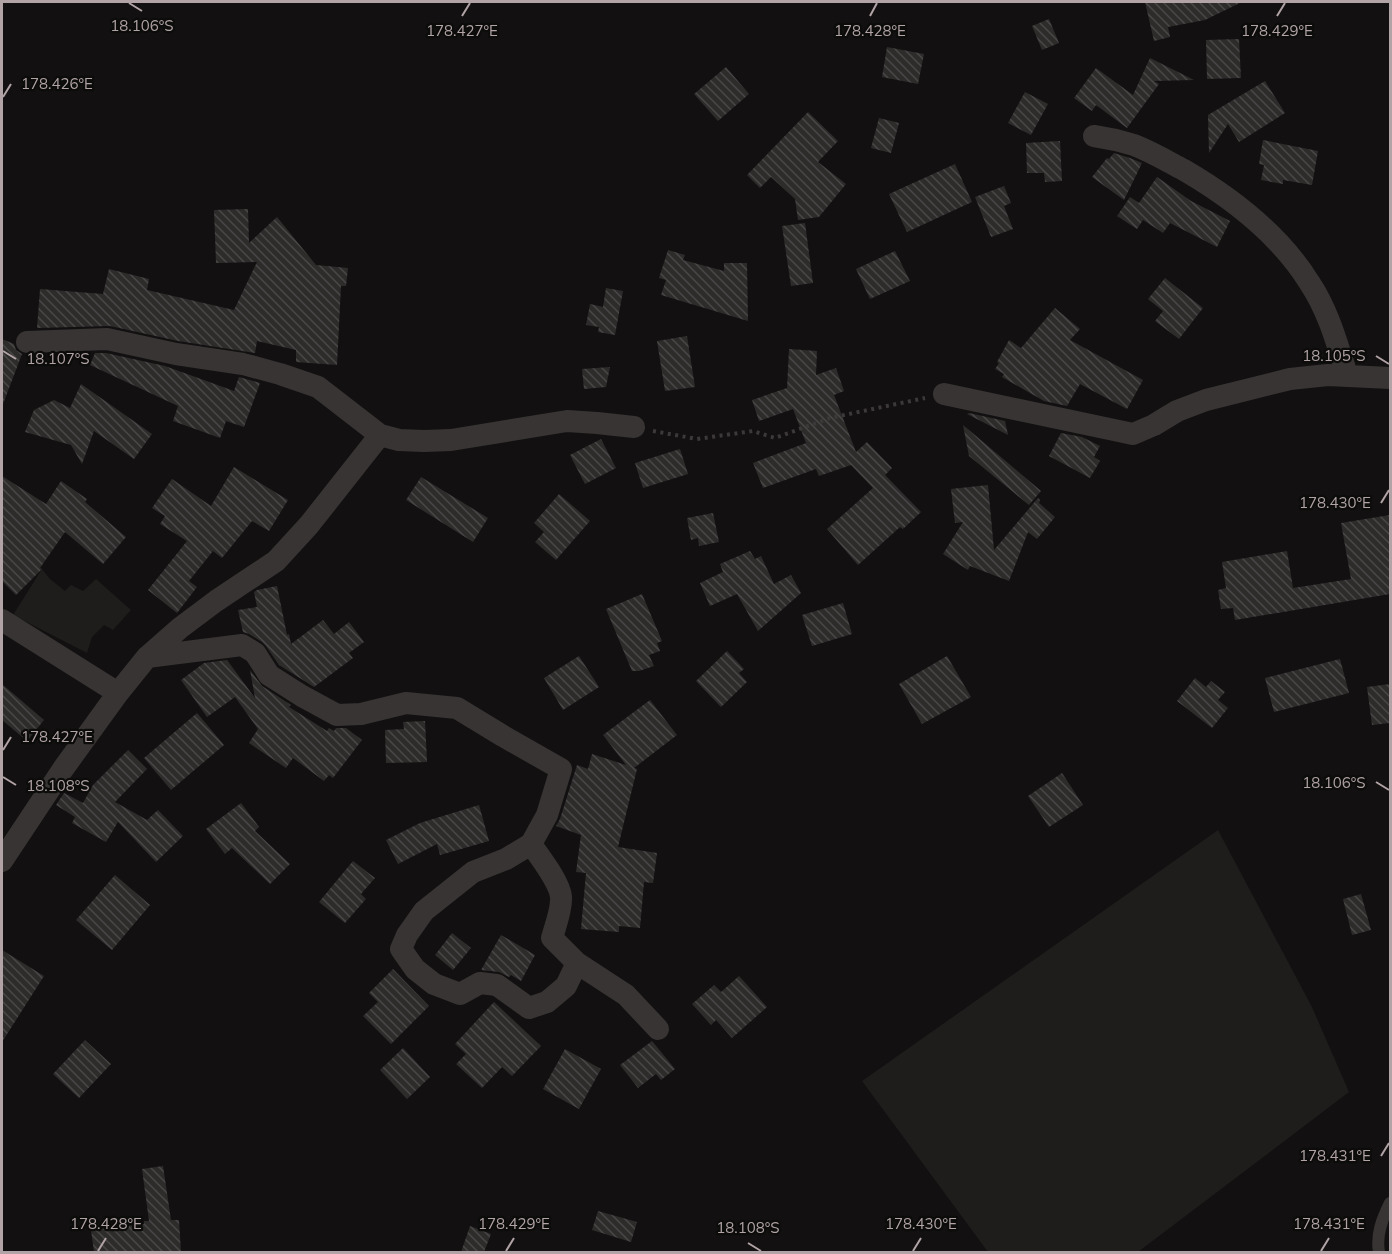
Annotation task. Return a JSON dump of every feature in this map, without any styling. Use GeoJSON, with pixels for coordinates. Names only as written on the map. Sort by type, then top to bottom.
{"type":"FeatureCollection","features":[{"type":"Feature","properties":{"kind":"street"},"geometry":{"type":"LineString","coordinates":[[1094,136],[1115,139],[1158,155],[1226,196],[1267,231],[1299,266],[1320,299],[1347,375]]}},
{"type":"Feature","properties":{"kind":"street"},"geometry":{"type":"LineString","coordinates":[[27,342],[107,339],[176,354],[243,364],[318,387],[380,435],[399,440],[451,440],[567,421],[634,427]]}},
{"type":"Feature","properties":{"kind":"street"},"geometry":{"type":"LineString","coordinates":[[944,394],[1133,434],[1177,411],[1206,400],[1290,380],[1319,375],[1390,378]]}},
{"type":"Feature","properties":{"kind":"street"},"geometry":{"type":"LineString","coordinates":[[2,861],[63,769],[147,657],[180,628],[276,561],[289,549],[380,435]]}},
{"type":"Feature","properties":{"kind":"street"},"geometry":{"type":"LineString","coordinates":[[2,621],[118,693]]}},
{"type":"Feature","properties":{"kind":"street"},"geometry":{"type":"LineString","coordinates":[[147,657],[242,645],[255,653],[269,675],[337,715],[361,714],[406,703],[457,708],[561,769],[547,815],[531,844],[474,872],[424,910],[407,935],[401,949],[415,969],[434,984],[460,994],[480,983],[497,985],[529,1008],[547,1002],[566,986],[577,963]]}},
{"type":"Feature","properties":{"kind":"street"},"geometry":{"type":"LineString","coordinates":[[531,844],[557,883],[561,897],[552,938],[577,963],[626,995],[658,1029]]}},
{"type":"Feature","properties":{"kind":"lane"},"geometry":{"type":"LineString","coordinates":[[1379,1252],[1380,1228],[1390,1203]]}},
{"type":"Feature","properties":{"kind":"path"},"geometry":{"type":"LineString","coordinates":[[634,427],[697,439],[753,431],[775,438],[830,418],[944,394]]}},
{"type":"Feature","properties":{"kind":"shaded area"},"geometry":{"type":"Polygon","coordinates":[[[42,569],[65,591],[71,585],[83,591],[96,579],[131,610],[113,630],[104,625],[92,637],[87,653],[13,615],[42,569]]]}},
{"type":"Feature","properties":{"kind":"shaded area"},"geometry":{"type":"Polygon","coordinates":[[[1218,830],[1312,1007],[1349,1092],[1138,1252],[988,1252],[862,1081],[1218,830]]]}},
{"type":"Feature","properties":{"kind":"building"},"geometry":{"type":"Polygon","coordinates":[[[1145,2],[1242,2],[1205,20],[1168,27],[1170,37],[1154,41],[1145,2]]]}},
{"type":"Feature","properties":{"kind":"building"},"geometry":{"type":"Polygon","coordinates":[[[1049,19],[1059,43],[1042,50],[1032,26],[1049,19]]]}},
{"type":"Feature","properties":{"kind":"building"},"geometry":{"type":"Polygon","coordinates":[[[1239,39],[1241,78],[1207,79],[1206,40],[1239,39]]]}},
{"type":"Feature","properties":{"kind":"building"},"geometry":{"type":"Polygon","coordinates":[[[887,47],[924,54],[918,84],[882,77],[887,47]]]}},
{"type":"Feature","properties":{"kind":"building"},"geometry":{"type":"Polygon","coordinates":[[[1150,58],[1194,80],[1154,81],[1159,84],[1127,128],[1096,105],[1092,111],[1074,98],[1096,68],[1133,95],[1150,58]]]}},
{"type":"Feature","properties":{"kind":"building"},"geometry":{"type":"Polygon","coordinates":[[[726,67],[749,94],[718,121],[694,94],[726,67]]]}},
{"type":"Feature","properties":{"kind":"building"},"geometry":{"type":"Polygon","coordinates":[[[1265,81],[1285,113],[1239,142],[1228,124],[1209,153],[1208,115],[1265,81]]]}},
{"type":"Feature","properties":{"kind":"building"},"geometry":{"type":"Polygon","coordinates":[[[1025,92],[1048,104],[1031,135],[1008,123],[1025,92]]]}},
{"type":"Feature","properties":{"kind":"building"},"geometry":{"type":"Polygon","coordinates":[[[808,112],[838,141],[818,162],[846,184],[819,217],[798,220],[795,199],[771,177],[760,188],[747,175],[808,112]]]}},
{"type":"Feature","properties":{"kind":"building"},"geometry":{"type":"Polygon","coordinates":[[[879,118],[899,123],[891,153],[871,148],[879,118]]]}},
{"type":"Feature","properties":{"kind":"building"},"geometry":{"type":"Polygon","coordinates":[[[1263,140],[1318,151],[1312,185],[1283,180],[1283,184],[1261,180],[1264,165],[1259,164],[1263,140]]]}},
{"type":"Feature","properties":{"kind":"building"},"geometry":{"type":"Polygon","coordinates":[[[1060,141],[1062,181],[1045,182],[1044,173],[1027,173],[1026,143],[1060,141]]]}},
{"type":"Feature","properties":{"kind":"building"},"geometry":{"type":"Polygon","coordinates":[[[1114,153],[1142,163],[1124,200],[1092,177],[1114,153]]]}},
{"type":"Feature","properties":{"kind":"building"},"geometry":{"type":"Polygon","coordinates":[[[955,164],[972,202],[907,232],[889,194],[955,164]]]}},
{"type":"Feature","properties":{"kind":"building"},"geometry":{"type":"Polygon","coordinates":[[[1157,177],[1191,201],[1230,221],[1217,247],[1170,223],[1163,233],[1143,220],[1137,229],[1117,216],[1130,197],[1139,203],[1157,177]]]}},
{"type":"Feature","properties":{"kind":"building"},"geometry":{"type":"Polygon","coordinates":[[[1004,186],[1011,203],[1004,206],[1013,229],[991,237],[975,197],[1004,186]]]}},
{"type":"Feature","properties":{"kind":"building"},"geometry":{"type":"Polygon","coordinates":[[[248,209],[249,243],[277,217],[316,265],[348,268],[346,286],[341,286],[337,365],[296,362],[296,350],[257,341],[255,353],[178,341],[110,326],[37,328],[40,289],[103,294],[109,269],[149,279],[147,290],[234,310],[257,262],[216,263],[214,210],[248,209]]]}},
{"type":"Feature","properties":{"kind":"building"},"geometry":{"type":"Polygon","coordinates":[[[805,223],[813,283],[791,286],[782,226],[805,223]]]}},
{"type":"Feature","properties":{"kind":"building"},"geometry":{"type":"Polygon","coordinates":[[[668,250],[685,255],[683,260],[724,271],[724,263],[747,263],[748,321],[661,295],[666,280],[659,278],[668,250]]]}},
{"type":"Feature","properties":{"kind":"building"},"geometry":{"type":"Polygon","coordinates":[[[895,251],[910,281],[870,299],[856,269],[895,251]]]}},
{"type":"Feature","properties":{"kind":"building"},"geometry":{"type":"Polygon","coordinates":[[[1165,278],[1203,308],[1179,339],[1155,321],[1163,311],[1148,299],[1165,278]]]}},
{"type":"Feature","properties":{"kind":"building"},"geometry":{"type":"Polygon","coordinates":[[[606,288],[623,291],[615,335],[598,332],[599,327],[586,325],[590,304],[603,307],[606,288]]]}},
{"type":"Feature","properties":{"kind":"building"},"geometry":{"type":"Polygon","coordinates":[[[1055,308],[1080,329],[1070,340],[1143,380],[1127,409],[1080,384],[1067,406],[1044,401],[1002,377],[1004,374],[995,369],[1009,340],[1021,348],[1055,308]]]}},
{"type":"Feature","properties":{"kind":"building"},"geometry":{"type":"Polygon","coordinates":[[[687,336],[695,387],[665,391],[657,341],[687,336]]]}},
{"type":"Feature","properties":{"kind":"building"},"geometry":{"type":"Polygon","coordinates":[[[2,339],[14,344],[16,350],[22,354],[3,404],[2,404],[2,339]]]}},
{"type":"Feature","properties":{"kind":"building"},"geometry":{"type":"Polygon","coordinates":[[[789,349],[817,351],[816,375],[836,368],[844,391],[834,395],[856,452],[867,442],[892,468],[885,475],[921,512],[903,529],[900,527],[858,565],[827,529],[873,488],[851,465],[819,476],[816,469],[763,488],[753,463],[806,443],[793,409],[759,421],[752,400],[787,388],[789,349]]]}},
{"type":"Feature","properties":{"kind":"building"},"geometry":{"type":"Polygon","coordinates":[[[95,353],[106,353],[165,366],[234,391],[239,377],[260,383],[244,427],[226,421],[220,438],[173,421],[178,406],[90,365],[95,353]]]}},
{"type":"Feature","properties":{"kind":"building"},"geometry":{"type":"Polygon","coordinates":[[[610,367],[606,387],[584,389],[582,369],[610,367]]]}},
{"type":"Feature","properties":{"kind":"building"},"geometry":{"type":"Polygon","coordinates":[[[81,384],[152,434],[134,459],[94,431],[82,464],[71,445],[25,432],[34,410],[54,400],[70,408],[81,384]]]}},
{"type":"Feature","properties":{"kind":"building"},"geometry":{"type":"Polygon","coordinates":[[[967,414],[1005,421],[1008,435],[967,414]]]}},
{"type":"Feature","properties":{"kind":"building"},"geometry":{"type":"Polygon","coordinates":[[[963,425],[1041,491],[1029,505],[969,456],[963,425]]]}},
{"type":"Feature","properties":{"kind":"building"},"geometry":{"type":"Polygon","coordinates":[[[1061,433],[1082,437],[1100,446],[1094,457],[1100,461],[1090,478],[1049,456],[1061,433]]]}},
{"type":"Feature","properties":{"kind":"building"},"geometry":{"type":"Polygon","coordinates":[[[601,439],[616,468],[585,484],[570,455],[601,439]]]}},
{"type":"Feature","properties":{"kind":"building"},"geometry":{"type":"Polygon","coordinates":[[[680,449],[688,474],[643,488],[635,463],[680,449]]]}},
{"type":"Feature","properties":{"kind":"building"},"geometry":{"type":"Polygon","coordinates":[[[234,467],[288,500],[269,531],[252,521],[222,558],[213,551],[189,581],[197,587],[177,613],[148,590],[187,541],[160,524],[165,516],[152,508],[172,479],[211,506],[234,467]]]}},
{"type":"Feature","properties":{"kind":"building"},"geometry":{"type":"Polygon","coordinates":[[[2,476],[46,504],[61,481],[87,499],[85,502],[126,537],[103,564],[65,532],[40,568],[42,569],[16,595],[2,581],[2,476]]]}},
{"type":"Feature","properties":{"kind":"building"},"geometry":{"type":"Polygon","coordinates":[[[421,477],[488,518],[473,542],[406,500],[421,477]]]}},
{"type":"Feature","properties":{"kind":"building"},"geometry":{"type":"Polygon","coordinates":[[[988,485],[994,550],[1038,498],[1039,503],[1055,517],[1037,539],[1028,532],[1009,581],[970,566],[968,570],[943,554],[963,522],[955,523],[951,489],[988,485]]]}},
{"type":"Feature","properties":{"kind":"building"},"geometry":{"type":"Polygon","coordinates":[[[559,494],[590,521],[556,560],[535,542],[544,532],[534,523],[559,494]]]}},
{"type":"Feature","properties":{"kind":"building"},"geometry":{"type":"Polygon","coordinates":[[[713,513],[719,542],[699,546],[698,538],[691,540],[687,518],[713,513]]]}},
{"type":"Feature","properties":{"kind":"building"},"geometry":{"type":"Polygon","coordinates":[[[1390,515],[1390,594],[1235,620],[1233,608],[1221,609],[1218,590],[1226,588],[1222,562],[1287,551],[1293,588],[1351,579],[1341,523],[1390,515]]]}},
{"type":"Feature","properties":{"kind":"building"},"geometry":{"type":"Polygon","coordinates":[[[750,551],[755,559],[761,556],[774,584],[791,575],[801,593],[758,631],[737,594],[710,606],[700,583],[723,572],[720,564],[750,551]]]}},
{"type":"Feature","properties":{"kind":"building"},"geometry":{"type":"Polygon","coordinates":[[[277,586],[291,644],[323,620],[334,634],[349,622],[364,642],[349,653],[353,658],[314,687],[279,665],[262,642],[243,632],[238,610],[257,607],[254,592],[277,586]]]}},
{"type":"Feature","properties":{"kind":"building"},"geometry":{"type":"Polygon","coordinates":[[[642,594],[662,641],[657,643],[660,651],[649,655],[654,666],[632,671],[606,609],[642,594]]]}},
{"type":"Feature","properties":{"kind":"building"},"geometry":{"type":"Polygon","coordinates":[[[843,603],[852,634],[812,646],[802,615],[843,603]]]}},
{"type":"Feature","properties":{"kind":"building"},"geometry":{"type":"Polygon","coordinates":[[[727,651],[744,669],[739,673],[747,682],[721,707],[696,681],[727,651]]]}},
{"type":"Feature","properties":{"kind":"building"},"geometry":{"type":"Polygon","coordinates":[[[579,656],[599,687],[563,710],[544,678],[579,656]]]}},
{"type":"Feature","properties":{"kind":"building"},"geometry":{"type":"Polygon","coordinates":[[[947,656],[971,697],[922,724],[899,684],[947,656]]]}},
{"type":"Feature","properties":{"kind":"building"},"geometry":{"type":"Polygon","coordinates":[[[1340,659],[1349,693],[1274,712],[1265,678],[1340,659]]]}},
{"type":"Feature","properties":{"kind":"building"},"geometry":{"type":"Polygon","coordinates":[[[227,660],[255,698],[250,670],[262,686],[291,705],[289,707],[327,731],[329,728],[334,731],[336,728],[346,728],[362,740],[333,778],[329,775],[324,781],[293,758],[286,768],[249,743],[258,729],[235,697],[207,717],[181,680],[204,663],[227,660]]]}},
{"type":"Feature","properties":{"kind":"building"},"geometry":{"type":"Polygon","coordinates":[[[1195,678],[1206,687],[1211,681],[1225,692],[1218,700],[1228,708],[1212,728],[1177,701],[1195,678]]]}},
{"type":"Feature","properties":{"kind":"building"},"geometry":{"type":"Polygon","coordinates":[[[2,684],[44,720],[27,741],[2,720],[2,684]]]}},
{"type":"Feature","properties":{"kind":"building"},"geometry":{"type":"Polygon","coordinates":[[[1390,684],[1390,723],[1372,725],[1367,687],[1390,684]]]}},
{"type":"Feature","properties":{"kind":"building"},"geometry":{"type":"Polygon","coordinates":[[[650,700],[677,735],[634,768],[637,769],[618,847],[657,853],[653,883],[644,882],[640,928],[619,926],[619,932],[581,929],[586,873],[576,872],[581,835],[556,826],[577,765],[588,769],[592,754],[626,765],[603,735],[650,700]]]}},
{"type":"Feature","properties":{"kind":"building"},"geometry":{"type":"Polygon","coordinates":[[[197,713],[224,745],[171,790],[144,758],[197,713]]]}},
{"type":"Feature","properties":{"kind":"building"},"geometry":{"type":"Polygon","coordinates":[[[425,721],[427,762],[386,763],[385,730],[404,729],[403,722],[425,721]]]}},
{"type":"Feature","properties":{"kind":"building"},"geometry":{"type":"Polygon","coordinates":[[[128,750],[147,769],[115,802],[147,820],[158,810],[183,836],[156,862],[118,822],[106,842],[72,823],[75,817],[56,805],[64,793],[83,803],[93,785],[128,750]]]}},
{"type":"Feature","properties":{"kind":"building"},"geometry":{"type":"Polygon","coordinates":[[[1062,773],[1083,805],[1049,827],[1028,796],[1062,773]]]}},
{"type":"Feature","properties":{"kind":"building"},"geometry":{"type":"Polygon","coordinates":[[[241,803],[259,827],[255,831],[290,864],[270,884],[232,848],[225,854],[206,829],[241,803]]]}},
{"type":"Feature","properties":{"kind":"building"},"geometry":{"type":"Polygon","coordinates":[[[479,805],[489,841],[440,855],[437,844],[398,864],[386,840],[420,823],[479,805]]]}},
{"type":"Feature","properties":{"kind":"building"},"geometry":{"type":"Polygon","coordinates":[[[353,861],[375,878],[361,894],[366,899],[345,923],[319,902],[353,861]]]}},
{"type":"Feature","properties":{"kind":"building"},"geometry":{"type":"Polygon","coordinates":[[[115,875],[150,905],[112,950],[76,920],[115,875]]]}},
{"type":"Feature","properties":{"kind":"building"},"geometry":{"type":"Polygon","coordinates":[[[1361,894],[1371,930],[1352,935],[1343,899],[1361,894]]]}},
{"type":"Feature","properties":{"kind":"building"},"geometry":{"type":"Polygon","coordinates":[[[452,933],[471,948],[453,970],[435,955],[452,933]]]}},
{"type":"Feature","properties":{"kind":"building"},"geometry":{"type":"Polygon","coordinates":[[[501,935],[535,955],[521,981],[511,975],[509,977],[499,972],[481,970],[501,935]]]}},
{"type":"Feature","properties":{"kind":"building"},"geometry":{"type":"Polygon","coordinates":[[[2,950],[44,976],[2,1042],[2,950]]]}},
{"type":"Feature","properties":{"kind":"building"},"geometry":{"type":"Polygon","coordinates":[[[393,969],[429,1006],[391,1044],[363,1016],[378,1002],[369,993],[393,969]]]}},
{"type":"Feature","properties":{"kind":"building"},"geometry":{"type":"Polygon","coordinates":[[[739,976],[767,1007],[732,1038],[716,1020],[711,1025],[692,1004],[714,985],[721,992],[739,976]]]}},
{"type":"Feature","properties":{"kind":"building"},"geometry":{"type":"Polygon","coordinates":[[[494,1002],[541,1046],[512,1076],[502,1067],[482,1088],[456,1064],[466,1054],[455,1044],[494,1002]]]}},
{"type":"Feature","properties":{"kind":"building"},"geometry":{"type":"Polygon","coordinates":[[[85,1040],[111,1064],[79,1098],[53,1074],[85,1040]]]}},
{"type":"Feature","properties":{"kind":"building"},"geometry":{"type":"Polygon","coordinates":[[[652,1041],[675,1069],[661,1080],[656,1074],[638,1088],[620,1065],[652,1041]]]}},
{"type":"Feature","properties":{"kind":"building"},"geometry":{"type":"Polygon","coordinates":[[[403,1048],[430,1077],[407,1099],[380,1070],[403,1048]]]}},
{"type":"Feature","properties":{"kind":"building"},"geometry":{"type":"Polygon","coordinates":[[[565,1049],[601,1069],[579,1109],[543,1089],[565,1049]]]}},
{"type":"Feature","properties":{"kind":"building"},"geometry":{"type":"Polygon","coordinates":[[[163,1166],[171,1220],[179,1220],[181,1252],[94,1252],[91,1230],[144,1224],[144,1221],[149,1221],[142,1169],[163,1166]]]}},
{"type":"Feature","properties":{"kind":"building"},"geometry":{"type":"Polygon","coordinates":[[[598,1211],[637,1222],[631,1242],[592,1230],[598,1211]]]}},
{"type":"Feature","properties":{"kind":"building"},"geometry":{"type":"Polygon","coordinates":[[[470,1226],[491,1234],[484,1252],[461,1252],[470,1226]]]}}]}
